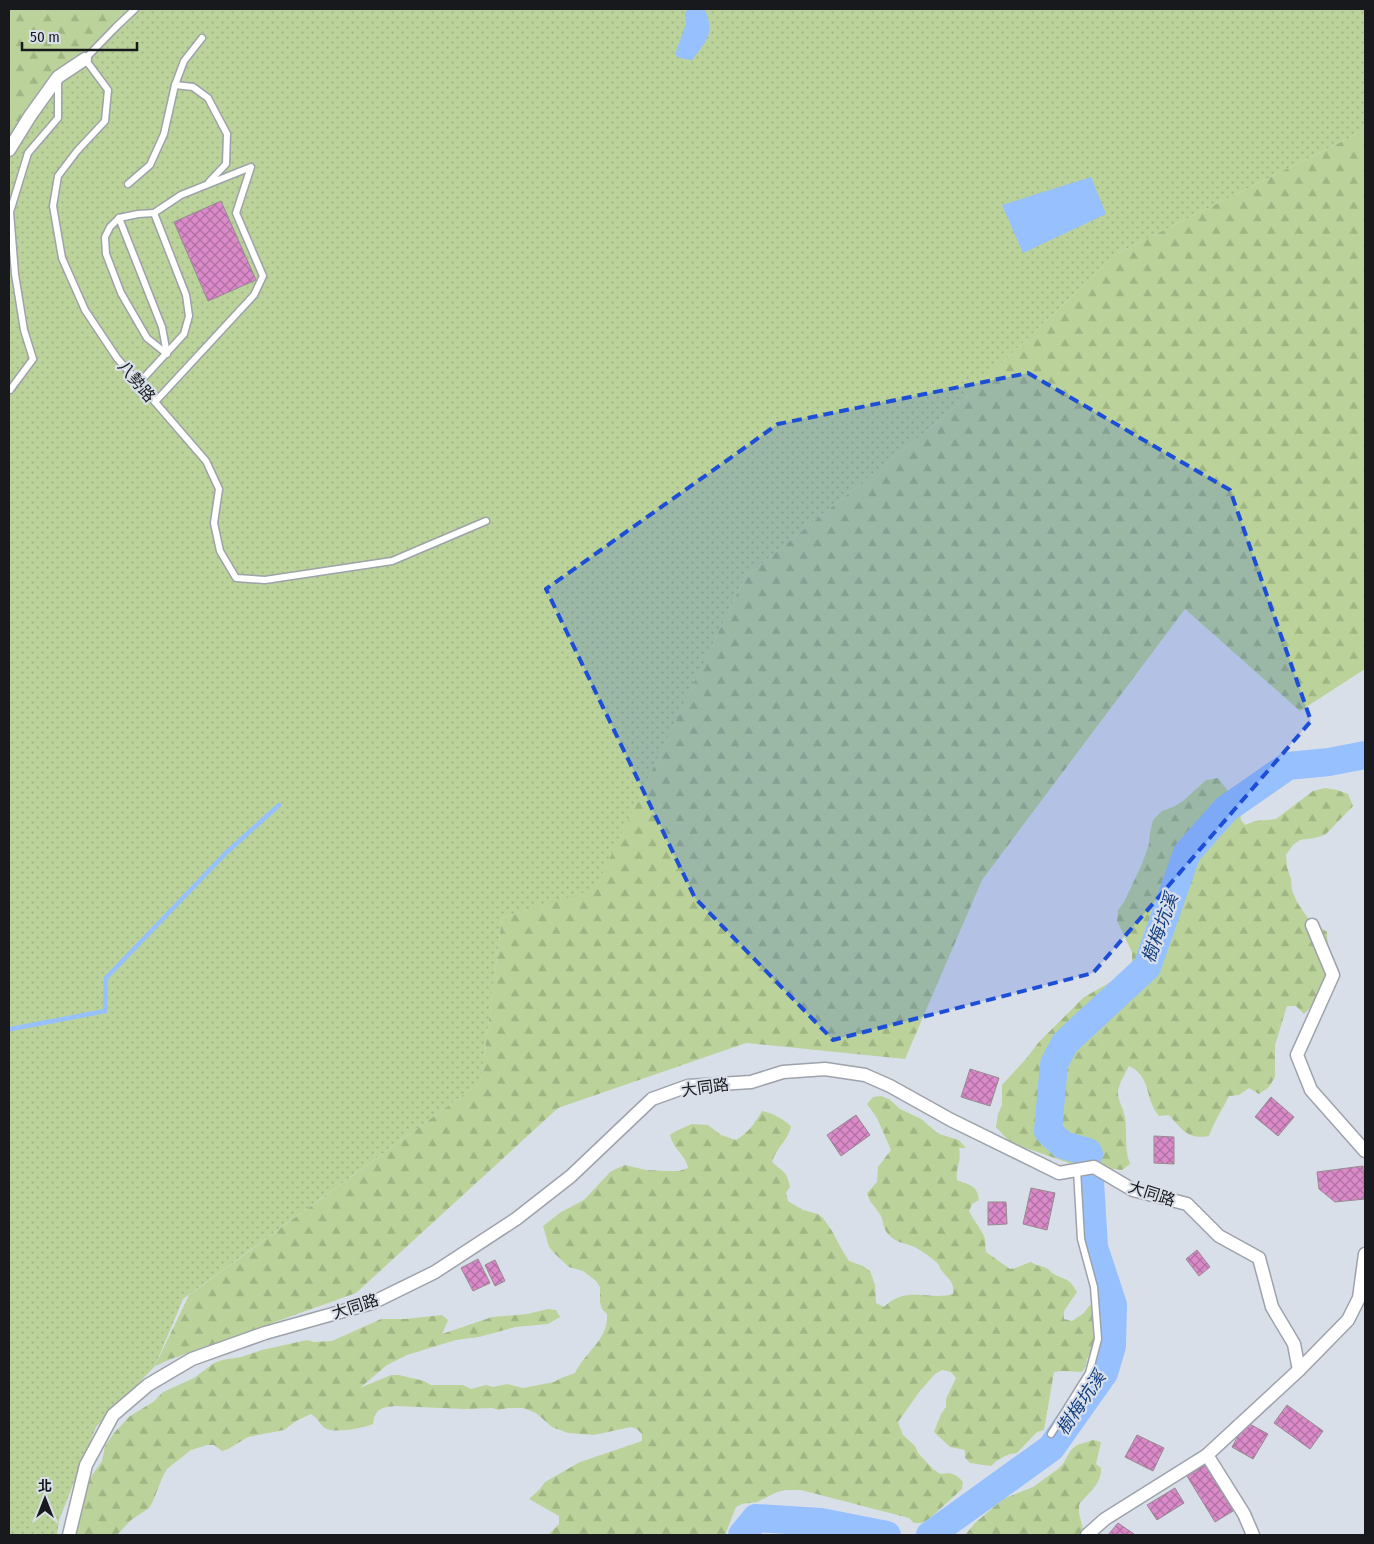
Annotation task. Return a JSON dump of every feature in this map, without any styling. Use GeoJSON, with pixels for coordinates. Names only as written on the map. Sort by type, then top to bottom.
{"type":"FeatureCollection","features":[{"type":"Feature","properties":{"kind":"street"},"geometry":{"type":"LineString","coordinates":[[9,150],[30,116],[58,77],[85,59]]}},
{"type":"Feature","properties":{"kind":"street"},"geometry":{"type":"LineString","coordinates":[[1312,925],[1333,975],[1297,1055],[1311,1090],[1365,1152]]}},
{"type":"Feature","properties":{"kind":"street","name":"大同路"},"geometry":{"type":"LineString","coordinates":[[68,1535],[86,1465],[113,1416],[148,1385],[192,1359],[265,1333],[372,1303],[435,1272],[516,1219],[571,1176],[652,1099],[688,1086],[752,1082],[783,1072],[825,1069],[865,1075],[1059,1173],[1094,1167],[1133,1190],[1187,1204],[1220,1236],[1259,1258],[1272,1307],[1294,1344],[1299,1370]]}},
{"type":"Feature","properties":{"kind":"street"},"geometry":{"type":"LineString","coordinates":[[1087,1535],[1113,1514],[1207,1455],[1299,1370],[1348,1320],[1360,1298],[1365,1254]]}},
{"type":"Feature","properties":{"kind":"street"},"geometry":{"type":"LineString","coordinates":[[1207,1455],[1244,1514],[1253,1535]]}},
{"type":"Feature","properties":{"kind":"lane"},"geometry":{"type":"LineString","coordinates":[[85,59],[135,9]]}},
{"type":"Feature","properties":{"kind":"lane"},"geometry":{"type":"LineString","coordinates":[[128,184],[150,165],[164,134],[175,85],[184,61],[202,38]]}},
{"type":"Feature","properties":{"kind":"lane","name":"八勢路"},"geometry":{"type":"LineString","coordinates":[[85,59],[108,90],[105,121],[77,151],[58,176],[53,206],[62,258],[85,310],[118,358],[206,461],[219,489],[214,523],[220,551],[236,578],[265,580],[392,561],[486,521]]}},
{"type":"Feature","properties":{"kind":"lane"},"geometry":{"type":"LineString","coordinates":[[10,390],[34,359],[24,330],[15,274],[10,212],[28,153],[58,118],[58,77]]}},
{"type":"Feature","properties":{"kind":"lane"},"geometry":{"type":"LineString","coordinates":[[175,85],[193,87],[208,98],[228,134],[226,164],[208,184]]}},
{"type":"Feature","properties":{"kind":"lane"},"geometry":{"type":"LineString","coordinates":[[156,402],[254,295],[263,276],[236,213],[251,167],[181,195],[154,213],[119,218],[110,227],[106,237],[106,254],[120,292],[147,338],[167,354]]}},
{"type":"Feature","properties":{"kind":"lane"},"geometry":{"type":"LineString","coordinates":[[140,383],[184,334],[189,316],[186,295],[154,213]]}},
{"type":"Feature","properties":{"kind":"lane"},"geometry":{"type":"LineString","coordinates":[[119,218],[162,327],[167,354]]}},
{"type":"Feature","properties":{"kind":"lane"},"geometry":{"type":"LineString","coordinates":[[1051,1434],[1089,1373],[1098,1339],[1094,1287],[1081,1240],[1077,1170]]}},
{"type":"Feature","properties":{"kind":"highlighted area"},"geometry":{"type":"Polygon","coordinates":[[[1028,373],[1230,490],[1311,721],[1093,973],[833,1040],[695,898],[546,589],[778,424],[1028,373]]]}},
{"type":"Feature","properties":{"kind":"green space"},"geometry":{"type":"Polygon","coordinates":[[[9,9],[126,9],[9,140],[9,9]]]}},
{"type":"Feature","properties":{"kind":"green space"},"geometry":{"type":"Polygon","coordinates":[[[126,9],[1365,9],[1365,130],[1118,253],[951,411],[745,577],[595,890],[502,918],[481,1082],[183,1299],[155,1366],[96,1427],[59,1520],[57,1535],[9,1535],[9,140],[126,9]]]}},
{"type":"Feature","properties":{"kind":"green space"},"geometry":{"type":"Polygon","coordinates":[[[1365,130],[1365,669],[1300,711],[1185,609],[982,880],[905,1059],[746,1043],[558,1108],[356,1293],[155,1366],[189,1295],[481,1082],[502,918],[595,889],[745,577],[951,411],[1118,253],[1365,130]]]}},
{"type":"Feature","properties":{"kind":"green space"},"geometry":{"type":"Polygon","coordinates":[[[1218,778],[1239,805],[1241,820],[1245,825],[1255,821],[1276,819],[1313,791],[1325,788],[1348,794],[1353,806],[1325,835],[1300,840],[1293,845],[1286,855],[1292,890],[1297,902],[1309,920],[1327,932],[1328,954],[1322,986],[1312,1005],[1304,1014],[1296,1006],[1287,1006],[1275,1045],[1275,1077],[1269,1087],[1259,1094],[1249,1088],[1239,1095],[1229,1096],[1209,1136],[1201,1137],[1190,1135],[1169,1115],[1159,1116],[1151,1102],[1145,1082],[1129,1066],[1118,1090],[1125,1117],[1127,1151],[1130,1164],[1122,1170],[1072,1164],[1017,1145],[1007,1139],[996,1127],[1002,1105],[1002,1085],[1039,1042],[1084,997],[1127,973],[1132,963],[1132,952],[1117,921],[1118,910],[1124,902],[1142,864],[1149,844],[1153,820],[1162,811],[1183,801],[1206,780],[1218,778]]]}},
{"type":"Feature","properties":{"kind":"green space"},"geometry":{"type":"Polygon","coordinates":[[[881,1096],[889,1099],[900,1109],[921,1119],[939,1134],[959,1140],[966,1148],[959,1148],[960,1158],[957,1180],[972,1186],[977,1191],[979,1200],[972,1204],[969,1211],[984,1236],[986,1252],[1010,1269],[1031,1262],[1047,1268],[1052,1273],[1069,1281],[1077,1292],[1064,1311],[1064,1319],[1072,1321],[1095,1302],[1095,1346],[1087,1359],[1086,1366],[1082,1372],[1054,1372],[1044,1430],[1037,1432],[1017,1453],[1003,1457],[991,1466],[970,1463],[965,1458],[965,1450],[950,1447],[934,1432],[946,1407],[946,1399],[956,1378],[951,1372],[942,1370],[935,1374],[920,1391],[898,1422],[903,1435],[915,1446],[918,1453],[934,1470],[941,1474],[953,1474],[963,1482],[962,1489],[922,1523],[914,1523],[909,1518],[801,1490],[786,1490],[777,1492],[757,1502],[742,1504],[736,1507],[725,1535],[548,1535],[559,1524],[559,1516],[529,1499],[545,1482],[580,1462],[642,1441],[642,1434],[637,1429],[631,1427],[594,1435],[568,1433],[552,1427],[536,1413],[523,1408],[499,1410],[492,1408],[464,1409],[396,1406],[380,1410],[375,1415],[373,1424],[363,1427],[349,1430],[329,1430],[311,1414],[296,1421],[284,1430],[248,1437],[222,1451],[214,1445],[191,1450],[167,1469],[149,1508],[131,1520],[117,1535],[63,1535],[88,1481],[102,1461],[105,1446],[114,1433],[130,1416],[153,1402],[163,1392],[194,1378],[214,1363],[222,1360],[307,1340],[314,1342],[332,1341],[381,1319],[405,1319],[442,1315],[448,1320],[442,1334],[492,1317],[527,1314],[548,1309],[556,1310],[560,1317],[548,1324],[515,1327],[479,1337],[456,1340],[407,1355],[387,1365],[360,1388],[391,1375],[399,1375],[424,1381],[431,1385],[463,1385],[471,1389],[486,1385],[493,1387],[507,1384],[523,1388],[554,1382],[575,1373],[604,1331],[607,1323],[607,1314],[602,1309],[600,1287],[596,1281],[583,1271],[569,1267],[554,1253],[549,1247],[543,1226],[561,1212],[584,1200],[610,1172],[625,1165],[646,1170],[679,1171],[688,1168],[670,1135],[692,1124],[708,1125],[721,1135],[736,1140],[751,1127],[762,1111],[781,1119],[791,1126],[790,1131],[776,1152],[772,1162],[784,1172],[787,1178],[790,1187],[786,1193],[788,1201],[803,1210],[818,1214],[823,1218],[849,1261],[863,1266],[870,1271],[875,1285],[876,1303],[884,1307],[892,1300],[909,1295],[944,1296],[953,1294],[952,1284],[936,1262],[918,1249],[897,1241],[888,1234],[881,1215],[868,1196],[867,1193],[877,1182],[878,1167],[891,1150],[877,1118],[867,1104],[873,1097],[881,1096]]]}},
{"type":"Feature","properties":{"kind":"green space"},"geometry":{"type":"Polygon","coordinates":[[[1093,1440],[1101,1442],[1096,1464],[1101,1468],[1101,1474],[1097,1484],[1079,1505],[1083,1529],[1079,1535],[965,1535],[975,1523],[1003,1499],[1033,1487],[1058,1469],[1071,1450],[1077,1445],[1093,1440]]]}},
{"type":"Feature","properties":{"kind":"water"},"geometry":{"type":"Polygon","coordinates":[[[688,9],[705,9],[709,25],[708,37],[692,60],[679,58],[675,54],[686,24],[685,13],[688,9]]]}},
{"type":"Feature","properties":{"kind":"water"},"geometry":{"type":"Polygon","coordinates":[[[1091,177],[1106,214],[1023,253],[1002,205],[1091,177]]]}},
{"type":"Feature","properties":{"kind":"building"},"geometry":{"type":"Polygon","coordinates":[[[221,201],[256,280],[208,301],[174,222],[221,201]]]}},
{"type":"Feature","properties":{"kind":"building"},"geometry":{"type":"Polygon","coordinates":[[[970,1069],[999,1078],[990,1106],[961,1097],[970,1069]]]}},
{"type":"Feature","properties":{"kind":"building"},"geometry":{"type":"Polygon","coordinates":[[[1271,1097],[1294,1117],[1278,1136],[1255,1117],[1271,1097]]]}},
{"type":"Feature","properties":{"kind":"building"},"geometry":{"type":"Polygon","coordinates":[[[856,1115],[870,1135],[841,1156],[827,1135],[856,1115]]]}},
{"type":"Feature","properties":{"kind":"building"},"geometry":{"type":"Polygon","coordinates":[[[1154,1136],[1174,1137],[1174,1164],[1154,1163],[1154,1136]]]}},
{"type":"Feature","properties":{"kind":"building"},"geometry":{"type":"Polygon","coordinates":[[[1363,1166],[1365,1199],[1335,1202],[1319,1189],[1317,1172],[1363,1166]]]}},
{"type":"Feature","properties":{"kind":"building"},"geometry":{"type":"Polygon","coordinates":[[[1031,1188],[1055,1193],[1047,1230],[1023,1224],[1031,1188]]]}},
{"type":"Feature","properties":{"kind":"building"},"geometry":{"type":"Polygon","coordinates":[[[988,1202],[1006,1202],[1007,1224],[988,1225],[988,1202]]]}},
{"type":"Feature","properties":{"kind":"building"},"geometry":{"type":"Polygon","coordinates":[[[1197,1250],[1210,1267],[1199,1276],[1186,1259],[1197,1250]]]}},
{"type":"Feature","properties":{"kind":"building"},"geometry":{"type":"Polygon","coordinates":[[[478,1259],[490,1283],[473,1291],[461,1268],[478,1259]]]}},
{"type":"Feature","properties":{"kind":"building"},"geometry":{"type":"Polygon","coordinates":[[[495,1260],[505,1281],[495,1286],[485,1265],[495,1260]]]}},
{"type":"Feature","properties":{"kind":"building"},"geometry":{"type":"Polygon","coordinates":[[[1287,1405],[1323,1431],[1310,1449],[1274,1423],[1287,1405]]]}},
{"type":"Feature","properties":{"kind":"building"},"geometry":{"type":"Polygon","coordinates":[[[1246,1422],[1268,1434],[1253,1459],[1232,1447],[1246,1422]]]}},
{"type":"Feature","properties":{"kind":"building"},"geometry":{"type":"Polygon","coordinates":[[[1137,1435],[1164,1448],[1153,1471],[1125,1457],[1137,1435]]]}},
{"type":"Feature","properties":{"kind":"building"},"geometry":{"type":"Polygon","coordinates":[[[1205,1465],[1233,1511],[1215,1522],[1187,1476],[1205,1465]]]}},
{"type":"Feature","properties":{"kind":"building"},"geometry":{"type":"Polygon","coordinates":[[[1175,1488],[1184,1503],[1157,1520],[1147,1505],[1175,1488]]]}},
{"type":"Feature","properties":{"kind":"building"},"geometry":{"type":"Polygon","coordinates":[[[1118,1523],[1134,1534],[1108,1535],[1118,1523]]]}},
{"type":"Feature","properties":{"kind":"waterway","name":"樹梅坑溪"},"geometry":{"type":"LineString","coordinates":[[1089,1154],[1088,1152],[1063,1145],[1048,1131],[1054,1064],[1065,1043],[1147,967],[1187,853],[1226,809],[1288,766],[1329,762],[1365,755]]}},
{"type":"Feature","properties":{"kind":"waterway"},"geometry":{"type":"LineString","coordinates":[[11,1029],[105,1011],[106,978],[226,853],[279,805]]}},
{"type":"Feature","properties":{"kind":"waterway","name":"樹梅坑溪"},"geometry":{"type":"LineString","coordinates":[[930,1535],[1051,1448],[1104,1373],[1112,1346],[1113,1305],[1094,1247],[1090,1181]]}},
{"type":"Feature","properties":{"kind":"waterway","name":"樹梅坑溪"},"geometry":{"type":"LineString","coordinates":[[742,1535],[756,1518],[821,1522],[887,1535]]}}]}
